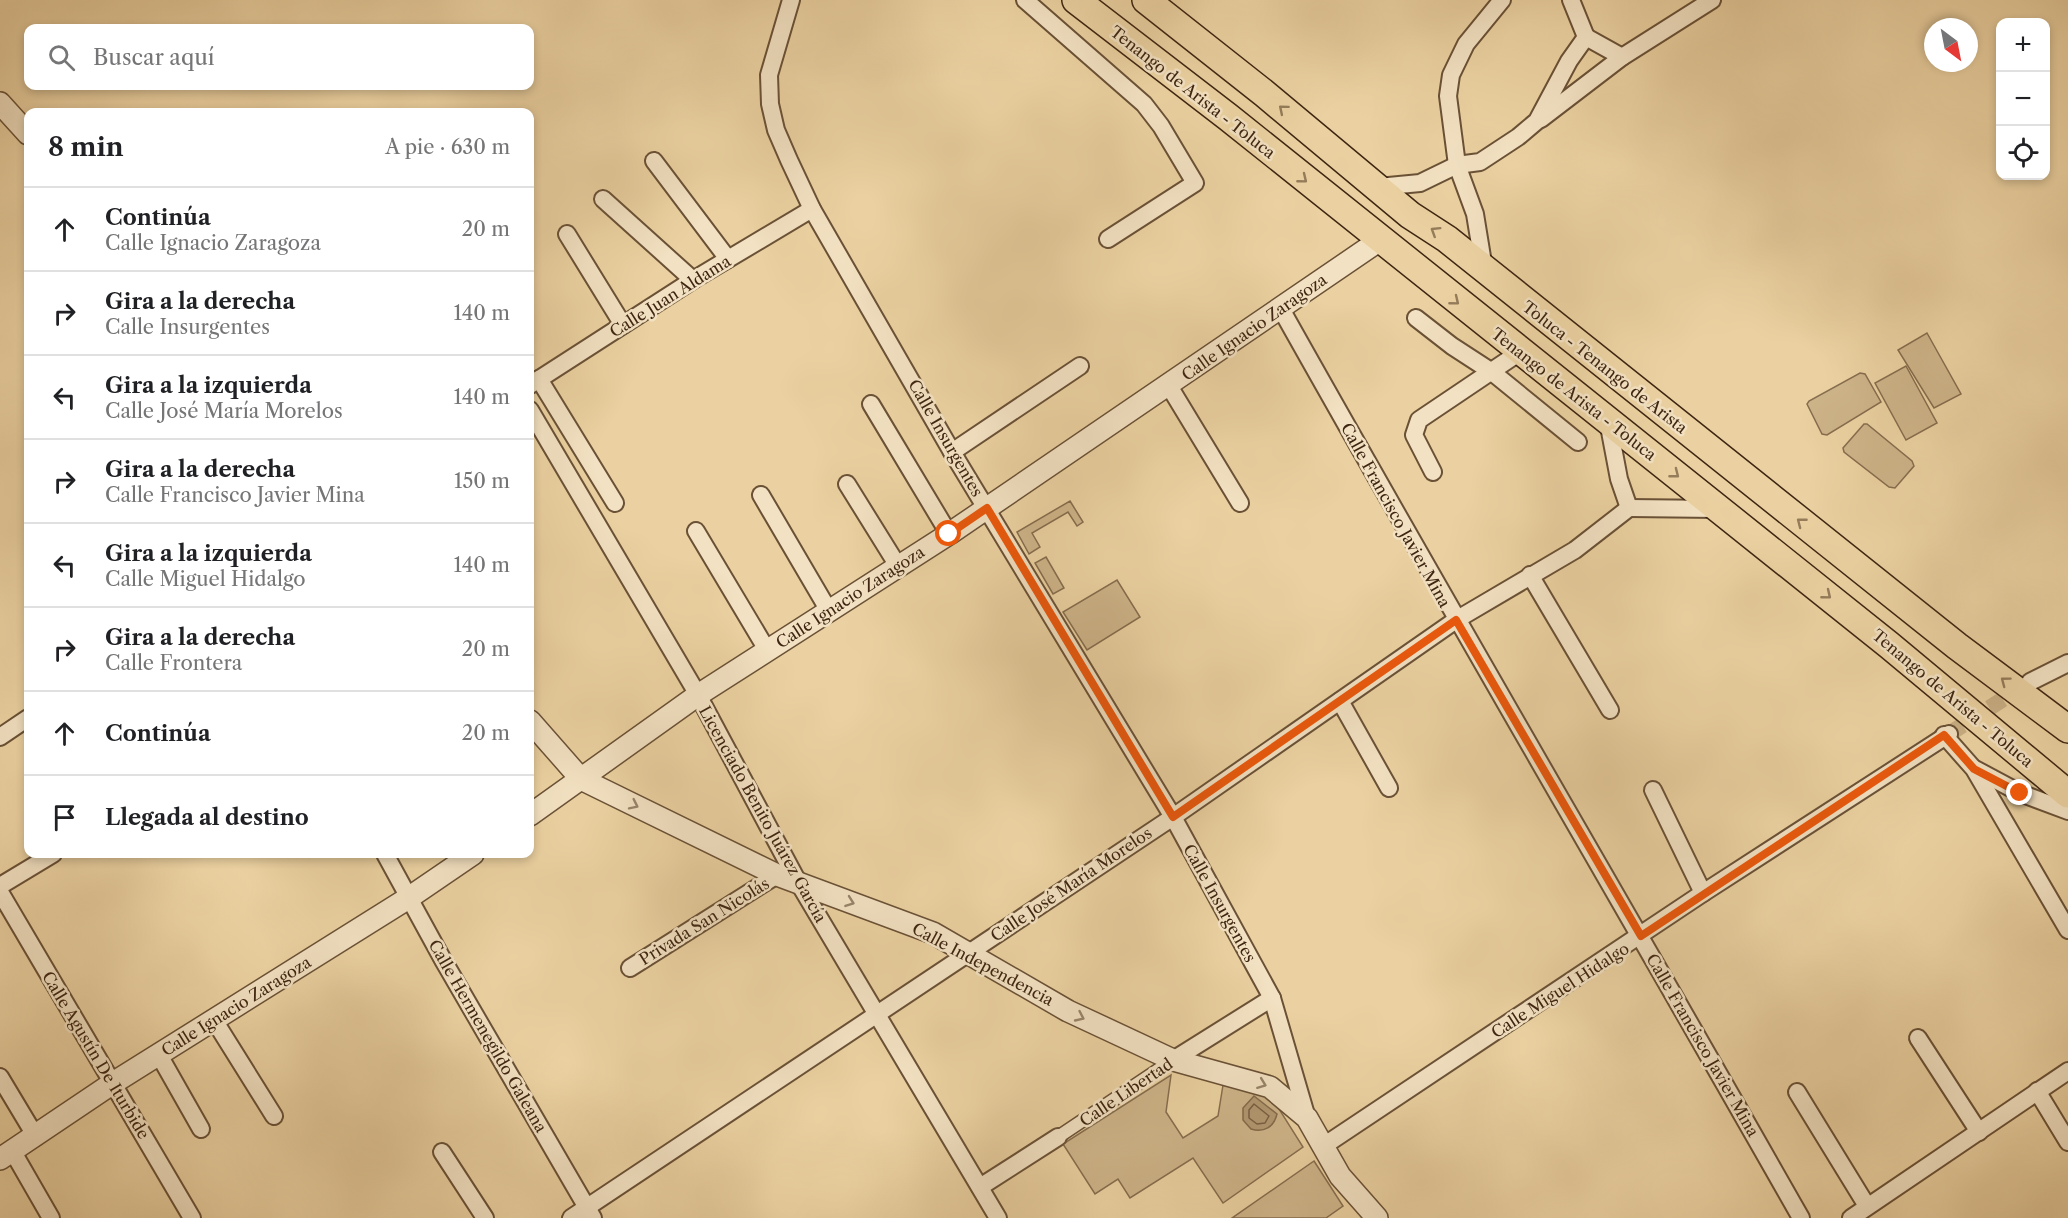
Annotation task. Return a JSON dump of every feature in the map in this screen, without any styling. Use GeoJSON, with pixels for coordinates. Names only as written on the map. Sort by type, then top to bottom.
{"type":"FeatureCollection","features":[{"type":"Feature","properties":{"kind":"highway","name":"Tenango de Arista - Toluca"},"geometry":{"type":"LineString","coordinates":[[1076,0],[1228,117],[1889,645],[2068,794]]}},
{"type":"Feature","properties":{"kind":"highway","name":"Toluca - Tenango de Arista"},"geometry":{"type":"LineString","coordinates":[[1146,0],[1410,215],[1447,239],[1484,271],[1957,646],[2068,729]]}},
{"type":"Feature","properties":{"kind":"street","name":"Calle Insurgentes"},"geometry":{"type":"LineString","coordinates":[[790,0],[769,75],[770,104],[776,130],[812,209],[952,452],[1173,817],[1272,998],[1307,1118]]}},
{"type":"Feature","properties":{"kind":"street"},"geometry":{"type":"LineString","coordinates":[[1025,0],[1144,104],[1161,126],[1196,183],[1107,239]]}},
{"type":"Feature","properties":{"kind":"street"},"geometry":{"type":"LineString","coordinates":[[1484,271],[1476,214],[1457,165],[1448,96],[1451,75],[1466,44],[1502,0]]}},
{"type":"Feature","properties":{"kind":"street"},"geometry":{"type":"LineString","coordinates":[[1571,0],[1586,38],[1622,57]]}},
{"type":"Feature","properties":{"kind":"street"},"geometry":{"type":"LineString","coordinates":[[1378,187],[1420,183],[1457,165],[1480,162],[1622,57],[1712,0]]}},
{"type":"Feature","properties":{"kind":"street"},"geometry":{"type":"LineString","coordinates":[[1538,121],[1569,61],[1586,38]]}},
{"type":"Feature","properties":{"kind":"street"},"geometry":{"type":"LineString","coordinates":[[0,103],[24,130]]}},
{"type":"Feature","properties":{"kind":"street"},"geometry":{"type":"LineString","coordinates":[[654,161],[728,259]]}},
{"type":"Feature","properties":{"kind":"street"},"geometry":{"type":"LineString","coordinates":[[603,199],[693,280]]}},
{"type":"Feature","properties":{"kind":"street","name":"Calle Juan Aldama"},"geometry":{"type":"LineString","coordinates":[[534,382],[693,280],[812,209]]}},
{"type":"Feature","properties":{"kind":"street"},"geometry":{"type":"LineString","coordinates":[[567,234],[623,325]]}},
{"type":"Feature","properties":{"kind":"street","name":"Calle Ignacio Zaragoza"},"geometry":{"type":"LineString","coordinates":[[534,812],[698,695],[949,534],[1380,240]]}},
{"type":"Feature","properties":{"kind":"street","name":"Calle Francisco Javier Mina"},"geometry":{"type":"LineString","coordinates":[[1281,309],[1456,620],[1641,936],[1802,1218]]}},
{"type":"Feature","properties":{"kind":"street"},"geometry":{"type":"LineString","coordinates":[[1416,318],[1452,346],[1492,372],[1578,442]]}},
{"type":"Feature","properties":{"kind":"street"},"geometry":{"type":"LineString","coordinates":[[1433,472],[1414,435],[1414,427],[1419,420],[1520,352]]}},
{"type":"Feature","properties":{"kind":"street"},"geometry":{"type":"LineString","coordinates":[[952,452],[1080,366]]}},
{"type":"Feature","properties":{"kind":"street"},"geometry":{"type":"LineString","coordinates":[[534,382],[615,503]]}},
{"type":"Feature","properties":{"kind":"street"},"geometry":{"type":"LineString","coordinates":[[1168,386],[1240,503]]}},
{"type":"Feature","properties":{"kind":"street"},"geometry":{"type":"LineString","coordinates":[[871,404],[949,534]]}},
{"type":"Feature","properties":{"kind":"street","name":"Licenciado Benito Juárez García"},"geometry":{"type":"LineString","coordinates":[[534,417],[698,695],[798,882],[875,1015],[998,1218]]}},
{"type":"Feature","properties":{"kind":"street"},"geometry":{"type":"LineString","coordinates":[[1608,421],[1619,479],[1629,508],[1719,509]]}},
{"type":"Feature","properties":{"kind":"street"},"geometry":{"type":"LineString","coordinates":[[847,484],[898,566]]}},
{"type":"Feature","properties":{"kind":"street"},"geometry":{"type":"LineString","coordinates":[[761,495],[829,611]]}},
{"type":"Feature","properties":{"kind":"street","name":"Calle José María Morelos"},"geometry":{"type":"LineString","coordinates":[[571,1218],[590,1213],[875,1015],[1173,817],[1456,620],[1575,550],[1629,508]]}},
{"type":"Feature","properties":{"kind":"street"},"geometry":{"type":"LineString","coordinates":[[696,531],[767,650]]}},
{"type":"Feature","properties":{"kind":"street"},"geometry":{"type":"LineString","coordinates":[[1530,575],[1610,710]]}},
{"type":"Feature","properties":{"kind":"street"},"geometry":{"type":"LineString","coordinates":[[2030,682],[2068,663]]}},
{"type":"Feature","properties":{"kind":"street"},"geometry":{"type":"LineString","coordinates":[[1340,701],[1389,788]]}},
{"type":"Feature","properties":{"kind":"street"},"geometry":{"type":"LineString","coordinates":[[0,737],[24,721]]}},
{"type":"Feature","properties":{"kind":"street","name":"Calle Independencia"},"geometry":{"type":"LineString","coordinates":[[534,726],[581,779],[777,875],[933,933],[1068,1011],[1173,1060],[1270,1087],[1307,1118],[1340,1176],[1377,1218]]}},
{"type":"Feature","properties":{"kind":"street","name":"Calle Miguel Hidalgo"},"geometry":{"type":"LineString","coordinates":[[1322,1148],[1703,893],[1947,734],[1974,769]]}},
{"type":"Feature","properties":{"kind":"street"},"geometry":{"type":"LineString","coordinates":[[1974,769],[2020,793],[2068,811]]}},
{"type":"Feature","properties":{"kind":"street"},"geometry":{"type":"LineString","coordinates":[[1974,769],[2068,930]]}},
{"type":"Feature","properties":{"kind":"street"},"geometry":{"type":"LineString","coordinates":[[1653,790],[1703,893]]}},
{"type":"Feature","properties":{"kind":"street"},"geometry":{"type":"LineString","coordinates":[[0,886],[46,858]]}},
{"type":"Feature","properties":{"kind":"street","name":"Calle Hermenegildo Galeana"},"geometry":{"type":"LineString","coordinates":[[387,858],[443,960],[590,1213]]}},
{"type":"Feature","properties":{"kind":"street","name":"Calle Ignacio Zaragoza"},"geometry":{"type":"LineString","coordinates":[[4,1157],[113,1083],[410,897],[467,858]]}},
{"type":"Feature","properties":{"kind":"street","name":"Privada San Nicolás"},"geometry":{"type":"LineString","coordinates":[[630,968],[777,875]]}},
{"type":"Feature","properties":{"kind":"street","name":"Calle Agustín De Iturbide"},"geometry":{"type":"LineString","coordinates":[[0,892],[5,914],[113,1083],[192,1218]]}},
{"type":"Feature","properties":{"kind":"street","name":"Calle Libertad"},"geometry":{"type":"LineString","coordinates":[[980,1187],[1272,998]]}},
{"type":"Feature","properties":{"kind":"street"},"geometry":{"type":"LineString","coordinates":[[214,1020],[274,1116]]}},
{"type":"Feature","properties":{"kind":"street"},"geometry":{"type":"LineString","coordinates":[[1918,1038],[1979,1132]]}},
{"type":"Feature","properties":{"kind":"street"},"geometry":{"type":"LineString","coordinates":[[159,1055],[201,1129]]}},
{"type":"Feature","properties":{"kind":"street"},"geometry":{"type":"LineString","coordinates":[[1851,1218],[2068,1071]]}},
{"type":"Feature","properties":{"kind":"street"},"geometry":{"type":"LineString","coordinates":[[0,1077],[36,1137]]}},
{"type":"Feature","properties":{"kind":"street"},"geometry":{"type":"LineString","coordinates":[[2037,1091],[2068,1142]]}},
{"type":"Feature","properties":{"kind":"street"},"geometry":{"type":"LineString","coordinates":[[1797,1092],[1867,1206]]}},
{"type":"Feature","properties":{"kind":"street"},"geometry":{"type":"LineString","coordinates":[[442,1152],[485,1218]]}},
{"type":"Feature","properties":{"kind":"street"},"geometry":{"type":"LineString","coordinates":[[4,1157],[51,1218]]}},
{"type":"Feature","properties":{"kind":"shaded area"},"geometry":{"type":"Polygon","coordinates":[[[1927,333],[1961,394],[1934,408],[1898,350],[1927,333]]]}},
{"type":"Feature","properties":{"kind":"shaded area"},"geometry":{"type":"Polygon","coordinates":[[[1906,366],[1937,423],[1906,440],[1875,383],[1906,366]]]}},
{"type":"Feature","properties":{"kind":"shaded area"},"geometry":{"type":"Polygon","coordinates":[[[1860,373],[1865,374],[1881,402],[1827,435],[1822,434],[1807,404],[1860,373]]]}},
{"type":"Feature","properties":{"kind":"shaded area"},"geometry":{"type":"Polygon","coordinates":[[[1864,424],[1867,424],[1912,461],[1914,466],[1895,488],[1889,487],[1844,452],[1843,448],[1864,424]]]}},
{"type":"Feature","properties":{"kind":"shaded area"},"geometry":{"type":"Polygon","coordinates":[[[1070,501],[1083,522],[1077,526],[1068,512],[1032,533],[1040,547],[1029,554],[1017,532],[1070,501]]]}},
{"type":"Feature","properties":{"kind":"shaded area"},"geometry":{"type":"Polygon","coordinates":[[[1046,557],[1064,588],[1053,594],[1035,563],[1046,557]]]}},
{"type":"Feature","properties":{"kind":"shaded area"},"geometry":{"type":"Polygon","coordinates":[[[1117,580],[1140,617],[1087,650],[1063,612],[1117,580]]]}},
{"type":"Feature","properties":{"kind":"shaded area"},"geometry":{"type":"Polygon","coordinates":[[[1171,1075],[1166,1112],[1183,1138],[1218,1116],[1223,1085],[1269,1093],[1303,1147],[1223,1203],[1193,1158],[1130,1198],[1118,1179],[1095,1194],[1063,1144],[1171,1075]]]}},
{"type":"Feature","properties":{"kind":"shaded area"},"geometry":{"type":"Polygon","coordinates":[[[1314,1161],[1343,1206],[1326,1218],[1232,1218],[1314,1161]]]}},
{"type":"Feature","properties":{"kind":"water"},"geometry":{"type":"Polygon","coordinates":[[[1254,1096],[1277,1114],[1274,1122],[1268,1128],[1251,1129],[1243,1120],[1243,1108],[1254,1096]]]}},
{"type":"Feature","properties":{"kind":"tunnel"},"geometry":{"type":"LineString","coordinates":[[1949,734],[2022,687]]}},
{"type":"Feature","properties":{"kind":"route"},"geometry":{"type":"LineString","coordinates":[[949,534],[987,508],[1173,817],[1456,620],[1641,936],[1944,735],[1974,769],[2020,793]]}}]}
